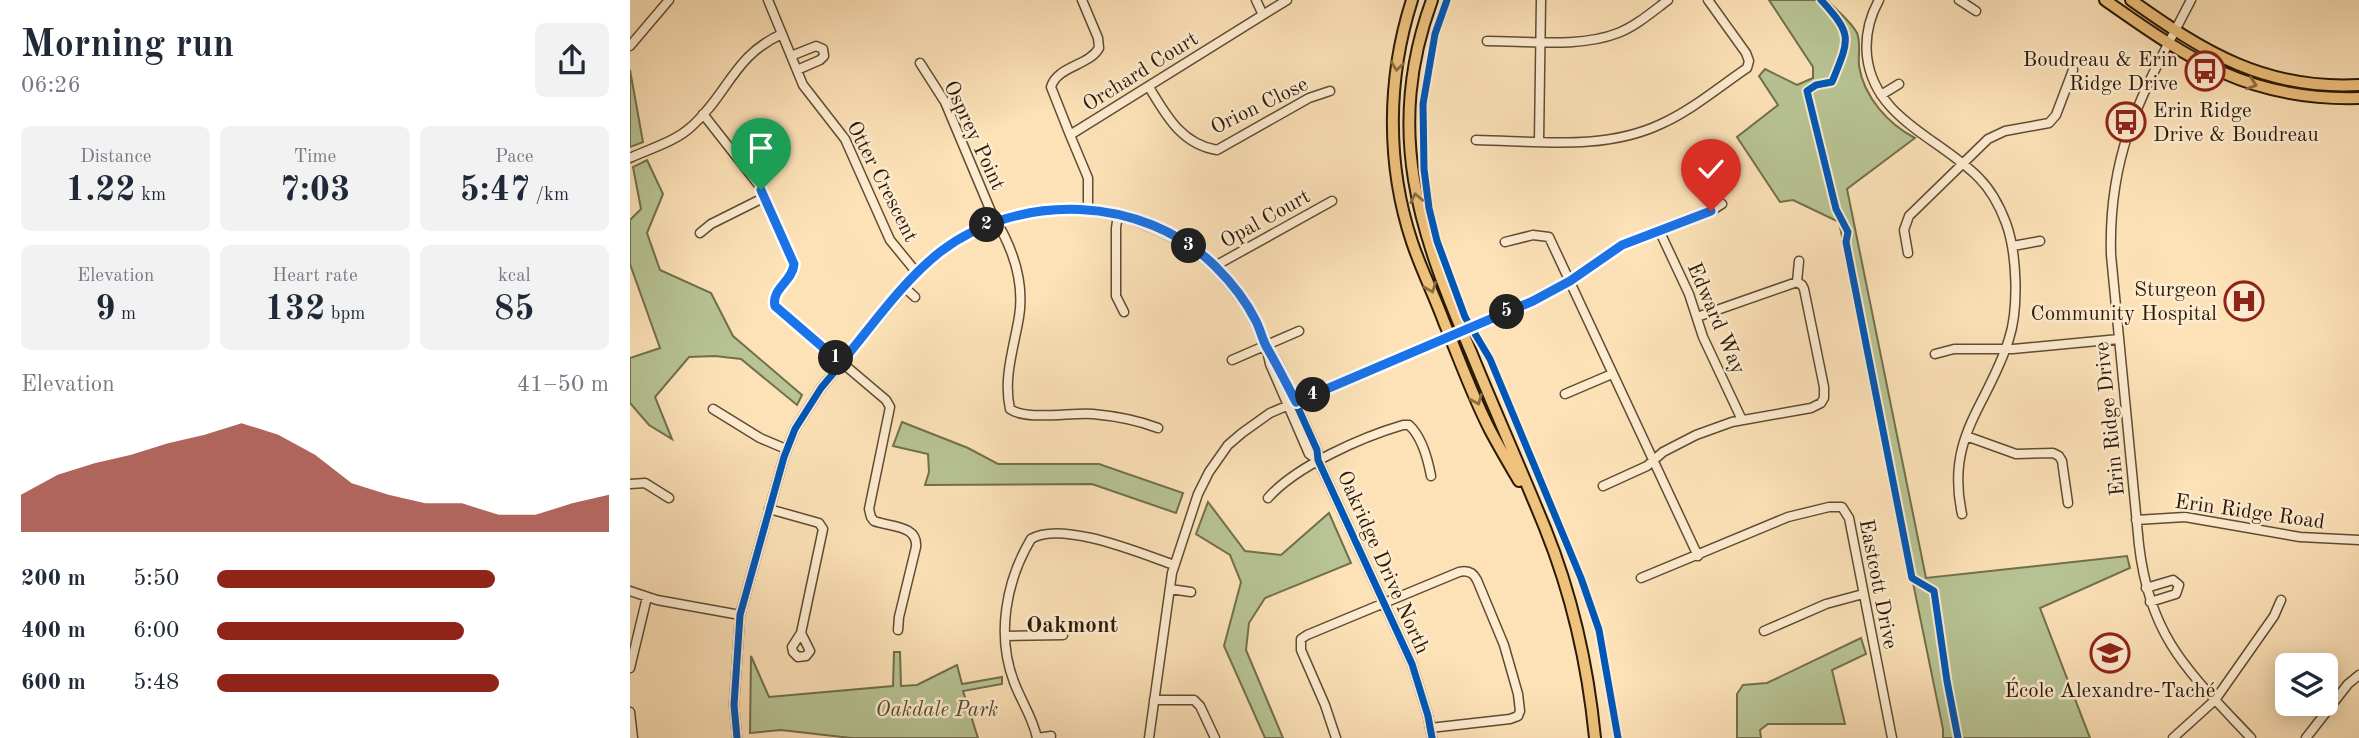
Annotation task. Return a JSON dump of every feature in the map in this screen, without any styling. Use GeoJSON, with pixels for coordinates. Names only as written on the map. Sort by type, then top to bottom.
{"type":"FeatureCollection","features":[{"type":"Feature","properties":{"kind":"main road"},"geometry":{"type":"LineString","coordinates":[[1412,0],[1402,34],[1394,87],[1396,168],[1403,206],[1413,243],[1489,428],[1546,529]]}},
{"type":"Feature","properties":{"kind":"main road"},"geometry":{"type":"LineString","coordinates":[[1432,0],[1420,36],[1411,84],[1409,127],[1416,199],[1425,236],[1462,332],[1546,529],[1575,617],[1591,698],[1595,738]]}},
{"type":"Feature","properties":{"kind":"main road"},"geometry":{"type":"LineString","coordinates":[[2105,0],[2168,45],[2220,72],[2253,85],[2315,96],[2359,98]]}},
{"type":"Feature","properties":{"kind":"main road"},"geometry":{"type":"LineString","coordinates":[[2131,0],[2175,31],[2217,55],[2259,73],[2312,84],[2359,85]]}},
{"type":"Feature","properties":{"kind":"street"},"geometry":{"type":"LineString","coordinates":[[630,46],[669,0]]}},
{"type":"Feature","properties":{"kind":"street","name":"Otter Crescent"},"geometry":{"type":"LineString","coordinates":[[768,0],[803,85],[845,139],[890,240],[917,273]]}},
{"type":"Feature","properties":{"kind":"street","name":"Orchard Court"},"geometry":{"type":"LineString","coordinates":[[1082,0],[1098,38],[1099,48],[1093,56],[1057,77],[1051,87],[1087,178],[1088,210]]}},
{"type":"Feature","properties":{"kind":"street"},"geometry":{"type":"LineString","coordinates":[[1256,0],[1263,15]]}},
{"type":"Feature","properties":{"kind":"street","name":"Orchard Court"},"geometry":{"type":"LineString","coordinates":[[1070,135],[1287,0]]}},
{"type":"Feature","properties":{"kind":"street"},"geometry":{"type":"LineString","coordinates":[[1539,141],[1541,0]]}},
{"type":"Feature","properties":{"kind":"street"},"geometry":{"type":"LineString","coordinates":[[1487,41],[1586,41],[1605,37],[1627,29],[1668,0]]}},
{"type":"Feature","properties":{"kind":"street"},"geometry":{"type":"LineString","coordinates":[[1476,140],[1599,141],[1645,130],[1681,113],[1747,68],[1749,61],[1708,0]]}},
{"type":"Feature","properties":{"kind":"street"},"geometry":{"type":"LineString","coordinates":[[1879,0],[1870,21],[1866,47],[1870,71],[1881,95],[1902,119],[1963,163],[1984,184],[2005,222],[2012,246],[2014,303],[2010,336],[1960,452],[1957,474],[1962,514]]}},
{"type":"Feature","properties":{"kind":"street"},"geometry":{"type":"LineString","coordinates":[[1959,0],[1976,11]]}},
{"type":"Feature","properties":{"kind":"street","name":"Erin Ridge Drive"},"geometry":{"type":"LineString","coordinates":[[2191,0],[2132,119],[2114,187],[2110,223],[2111,255],[2136,520],[2150,602],[2158,623],[2176,654],[2251,738]]}},
{"type":"Feature","properties":{"kind":"street"},"geometry":{"type":"LineString","coordinates":[[630,158],[683,134],[703,114],[750,54],[766,41],[782,34]]}},
{"type":"Feature","properties":{"kind":"street"},"geometry":{"type":"LineString","coordinates":[[791,56],[816,46],[823,49],[824,55],[820,60],[797,69]]}},
{"type":"Feature","properties":{"kind":"street","name":"Osprey Point"},"geometry":{"type":"LineString","coordinates":[[920,64],[945,102],[1014,260],[1021,293],[1010,364],[1010,409],[1023,414],[1098,414],[1140,421],[1158,428]]}},
{"type":"Feature","properties":{"kind":"street"},"geometry":{"type":"LineString","coordinates":[[1908,253],[1904,230],[1909,216],[1983,143],[1998,134],[2049,123],[2056,115],[2073,70]]}},
{"type":"Feature","properties":{"kind":"street"},"geometry":{"type":"LineString","coordinates":[[1881,95],[1899,84]]}},
{"type":"Feature","properties":{"kind":"street","name":"Orion Close"},"geometry":{"type":"LineString","coordinates":[[1149,87],[1180,133],[1217,150],[1309,98],[1330,92]]}},
{"type":"Feature","properties":{"kind":"street"},"geometry":{"type":"LineString","coordinates":[[703,114],[754,178],[794,264],[792,274],[775,294],[775,306],[886,400],[890,407],[869,509],[874,521],[911,531],[916,538],[898,630]]}},
{"type":"Feature","properties":{"kind":"street"},"geometry":{"type":"LineString","coordinates":[[701,233],[711,224],[765,197]]}},
{"type":"Feature","properties":{"kind":"street","name":"Opal Court"},"geometry":{"type":"LineString","coordinates":[[1215,266],[1332,201]]}},
{"type":"Feature","properties":{"kind":"street"},"geometry":{"type":"LineString","coordinates":[[1149,738],[1174,565],[1198,495],[1218,457],[1228,445],[1256,422],[1292,404],[1533,301],[1570,281],[1622,245],[1711,211],[1722,204]]}},
{"type":"Feature","properties":{"kind":"street","name":"Oakridge Drive North"},"geometry":{"type":"LineString","coordinates":[[737,738],[734,705],[740,615],[786,449],[800,419],[841,363],[904,287],[951,244],[997,221],[1051,209],[1088,210],[1118,215],[1166,232],[1215,266],[1248,308],[1266,346],[1277,361],[1292,404],[1317,450],[1318,460],[1416,675],[1432,738]]}},
{"type":"Feature","properties":{"kind":"street"},"geometry":{"type":"LineString","coordinates":[[1118,215],[1116,296],[1124,312]]}},
{"type":"Feature","properties":{"kind":"street","name":"Edward Way"},"geometry":{"type":"LineString","coordinates":[[1659,230],[1689,294],[1703,337],[1742,420]]}},
{"type":"Feature","properties":{"kind":"street"},"geometry":{"type":"LineString","coordinates":[[1504,242],[1532,234],[1548,235],[1698,556]]}},
{"type":"Feature","properties":{"kind":"street"},"geometry":{"type":"LineString","coordinates":[[2012,246],[2040,241]]}},
{"type":"Feature","properties":{"kind":"street"},"geometry":{"type":"LineString","coordinates":[[1797,282],[1799,261]]}},
{"type":"Feature","properties":{"kind":"street"},"geometry":{"type":"LineString","coordinates":[[1697,317],[1797,282]]}},
{"type":"Feature","properties":{"kind":"street"},"geometry":{"type":"LineString","coordinates":[[1602,485],[1647,466],[1680,442],[1742,420],[1824,406],[1824,387],[1804,289],[1797,282]]}},
{"type":"Feature","properties":{"kind":"street"},"geometry":{"type":"LineString","coordinates":[[904,287],[915,297]]}},
{"type":"Feature","properties":{"kind":"street"},"geometry":{"type":"LineString","coordinates":[[1232,360],[1300,331]]}},
{"type":"Feature","properties":{"kind":"street"},"geometry":{"type":"LineString","coordinates":[[1935,354],[1954,349],[2005,349],[2119,339]]}},
{"type":"Feature","properties":{"kind":"street"},"geometry":{"type":"LineString","coordinates":[[1565,394],[1612,374]]}},
{"type":"Feature","properties":{"kind":"street"},"geometry":{"type":"LineString","coordinates":[[713,409],[760,438],[786,449]]}},
{"type":"Feature","properties":{"kind":"street"},"geometry":{"type":"LineString","coordinates":[[1268,498],[1279,485],[1318,460],[1406,425],[1415,432],[1431,476]]}},
{"type":"Feature","properties":{"kind":"street"},"geometry":{"type":"LineString","coordinates":[[1965,436],[2016,454],[2053,453],[2059,456],[2068,503]]}},
{"type":"Feature","properties":{"kind":"street"},"geometry":{"type":"LineString","coordinates":[[630,484],[645,483],[668,498]]}},
{"type":"Feature","properties":{"kind":"street","name":"Eastcott Drive"},"geometry":{"type":"LineString","coordinates":[[1641,578],[1788,517],[1838,506],[1845,509],[1892,738]]}},
{"type":"Feature","properties":{"kind":"street"},"geometry":{"type":"LineString","coordinates":[[769,509],[819,523],[823,529],[801,633]]}},
{"type":"Feature","properties":{"kind":"street","name":"Erin Ridge Road"},"geometry":{"type":"LineString","coordinates":[[2136,520],[2185,517],[2291,536],[2359,540]]}},
{"type":"Feature","properties":{"kind":"street"},"geometry":{"type":"LineString","coordinates":[[1051,736],[1037,738],[1009,668],[1004,636],[1012,585],[1028,545],[1036,536],[1088,536],[1174,565]]}},
{"type":"Feature","properties":{"kind":"street"},"geometry":{"type":"LineString","coordinates":[[1336,738],[1300,643],[1307,635],[1459,572],[1469,572],[1477,580],[1504,645],[1520,711],[1518,716],[1510,719],[1430,728]]}},
{"type":"Feature","properties":{"kind":"street"},"geometry":{"type":"LineString","coordinates":[[2146,588],[2173,580],[2179,584],[2176,594],[2150,602]]}},
{"type":"Feature","properties":{"kind":"street"},"geometry":{"type":"LineString","coordinates":[[1170,589],[1191,592]]}},
{"type":"Feature","properties":{"kind":"street"},"geometry":{"type":"LineString","coordinates":[[630,591],[647,597],[740,615]]}},
{"type":"Feature","properties":{"kind":"street"},"geometry":{"type":"LineString","coordinates":[[1764,631],[1833,601],[1863,594]]}},
{"type":"Feature","properties":{"kind":"street"},"geometry":{"type":"LineString","coordinates":[[630,668],[647,597]]}},
{"type":"Feature","properties":{"kind":"street"},"geometry":{"type":"LineString","coordinates":[[2174,738],[2215,700],[2274,616],[2281,600]]}},
{"type":"Feature","properties":{"kind":"street"},"geometry":{"type":"LineString","coordinates":[[1004,636],[1063,635]]}},
{"type":"Feature","properties":{"kind":"street"},"geometry":{"type":"LineString","coordinates":[[2306,738],[2348,684],[2359,675]]}},
{"type":"Feature","properties":{"kind":"street"},"geometry":{"type":"LineString","coordinates":[[1154,700],[1195,700],[1215,738]]}},
{"type":"Feature","properties":{"kind":"street"},"geometry":{"type":"LineString","coordinates":[[630,712],[633,738]]}},
{"type":"Feature","properties":{"kind":"green space"},"geometry":{"type":"Polygon","coordinates":[[[1769,0],[1827,0],[1857,33],[1859,66],[1872,99],[1887,117],[1915,138],[1847,189],[1926,578],[2127,556],[2130,568],[2040,608],[2090,738],[1943,738],[1839,222],[1793,200],[1780,202],[1737,137],[1778,105],[1759,76],[1765,69],[1797,85],[1813,78],[1813,67],[1769,0]]]}},
{"type":"Feature","properties":{"kind":"green space"},"geometry":{"type":"Polygon","coordinates":[[[630,70],[643,142],[630,147],[630,70]]]}},
{"type":"Feature","properties":{"kind":"green space"},"geometry":{"type":"Polygon","coordinates":[[[647,160],[663,194],[647,233],[660,270],[711,293],[733,336],[802,395],[797,405],[741,359],[715,356],[689,357],[655,397],[672,439],[649,425],[630,403],[630,358],[660,348],[630,264],[630,220],[641,209],[633,167],[647,160]]]}},
{"type":"Feature","properties":{"kind":"green space"},"geometry":{"type":"Polygon","coordinates":[[[902,422],[968,448],[998,464],[1099,464],[1183,493],[1176,513],[1092,484],[925,485],[929,472],[928,454],[893,446],[902,422]]]}},
{"type":"Feature","properties":{"kind":"green space"},"geometry":{"type":"Polygon","coordinates":[[[1208,502],[1245,551],[1281,555],[1329,513],[1351,563],[1265,598],[1249,623],[1246,650],[1283,738],[1265,738],[1224,646],[1241,582],[1230,555],[1196,534],[1208,502]]]}},
{"type":"Feature","properties":{"kind":"green space"},"geometry":{"type":"Polygon","coordinates":[[[1861,638],[1866,654],[1832,670],[1845,724],[1768,724],[1760,730],[1761,738],[1737,738],[1737,694],[1743,685],[1767,683],[1861,638]]]}},
{"type":"Feature","properties":{"kind":"green space","name":"Oakdale Park"},"geometry":{"type":"Polygon","coordinates":[[[894,652],[900,652],[901,686],[917,685],[957,665],[962,684],[1002,677],[1002,684],[963,691],[978,738],[851,738],[781,730],[750,733],[751,656],[769,697],[893,686],[894,652]]]}},
{"type":"Feature","properties":{"kind":"cycle path"},"geometry":{"type":"LineString","coordinates":[[1447,0],[1435,34],[1423,104],[1424,169],[1429,208],[1437,241],[1465,317],[1490,359],[1581,578],[1599,630],[1618,738]]}},
{"type":"Feature","properties":{"kind":"cycle path"},"geometry":{"type":"LineString","coordinates":[[1821,0],[1839,21],[1845,46],[1832,82],[1816,85],[1807,91],[1836,209],[1848,232],[1846,242],[1912,578],[1934,591],[1958,738]]}},
{"type":"Feature","properties":{"kind":"cycle path"},"geometry":{"type":"LineString","coordinates":[[737,738],[734,705],[740,615],[784,457],[795,429],[821,388],[917,273],[951,244],[979,228],[1011,217],[1038,211],[1088,210],[1132,219],[1183,242],[1215,266],[1248,308],[1266,346],[1277,361],[1317,450],[1318,460],[1412,664],[1432,738]]}},
{"type":"Feature","properties":{"kind":"place","name":"Boudreau & Erin Ridge Drive"},"geometry":{"type":"Point","coordinates":[2205,71]}},
{"type":"Feature","properties":{"kind":"place","name":"Erin Ridge Drive & Boudreau"},"geometry":{"type":"Point","coordinates":[2126,122]}},
{"type":"Feature","properties":{"kind":"place","name":"Sturgeon Community Hospital"},"geometry":{"type":"Point","coordinates":[2244,301]}},
{"type":"Feature","properties":{"kind":"place","name":"École Alexandre-Taché"},"geometry":{"type":"Point","coordinates":[2110,653]}},
{"type":"Feature","properties":{"kind":"district","name":"Oakmont"},"geometry":{"type":"Point","coordinates":[1072,624]}},
{"type":"Feature","properties":{"kind":"route"},"geometry":{"type":"LineString","coordinates":[[761,190],[794,264],[792,274],[775,294],[775,306],[841,363],[917,273],[941,251],[979,228],[1025,213],[1051,209],[1088,210],[1146,223],[1183,242],[1215,266],[1240,295],[1256,321],[1266,346],[1277,361],[1296,402],[1533,301],[1570,281],[1622,245],[1711,211]]}}]}
